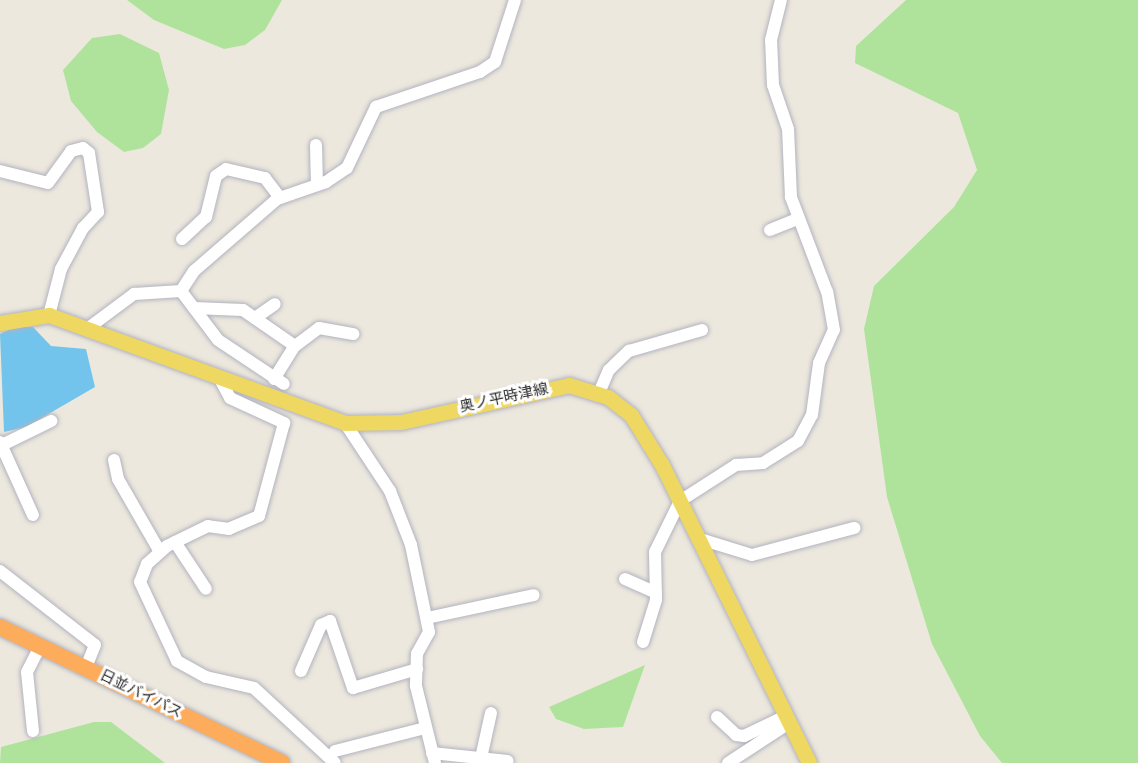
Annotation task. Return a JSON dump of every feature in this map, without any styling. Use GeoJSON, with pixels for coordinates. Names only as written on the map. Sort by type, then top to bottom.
{"type":"FeatureCollection","features":[{"type":"Feature","properties":{"kind":"highway","name":"日並バイパス"},"geometry":{"type":"LineString","coordinates":[[0,627],[282,763]]}},
{"type":"Feature","properties":{"kind":"main road","name":"奥ノ平時津線"},"geometry":{"type":"LineString","coordinates":[[0,323],[49,315],[221,381],[345,423],[401,422],[569,385],[599,393],[631,415],[680,501],[808,763]]}},
{"type":"Feature","properties":{"kind":"street"},"geometry":{"type":"LineString","coordinates":[[181,291],[194,271],[280,198],[317,185],[353,162],[376,107],[480,72],[495,62],[515,0]]}},
{"type":"Feature","properties":{"kind":"street"},"geometry":{"type":"LineString","coordinates":[[643,642],[656,593],[656,552],[680,501],[736,465],[764,463],[785,453],[812,415],[819,363],[835,315],[799,218],[788,173],[788,129],[773,86],[771,40],[781,0]]}},
{"type":"Feature","properties":{"kind":"street"},"geometry":{"type":"LineString","coordinates":[[316,145],[317,185]]}},
{"type":"Feature","properties":{"kind":"street"},"geometry":{"type":"LineString","coordinates":[[0,171],[48,183],[71,151],[89,153],[98,212],[83,228],[61,269],[49,315]]}},
{"type":"Feature","properties":{"kind":"street"},"geometry":{"type":"LineString","coordinates":[[182,239],[207,217],[216,176],[226,169],[265,178],[280,198]]}},
{"type":"Feature","properties":{"kind":"street"},"geometry":{"type":"LineString","coordinates":[[770,230],[799,218]]}},
{"type":"Feature","properties":{"kind":"street"},"geometry":{"type":"LineString","coordinates":[[181,291],[218,340],[279,382],[295,346],[326,326],[353,334]]}},
{"type":"Feature","properties":{"kind":"street"},"geometry":{"type":"LineString","coordinates":[[87,329],[134,294],[181,291]]}},
{"type":"Feature","properties":{"kind":"street"},"geometry":{"type":"LineString","coordinates":[[255,318],[274,304]]}},
{"type":"Feature","properties":{"kind":"street"},"geometry":{"type":"LineString","coordinates":[[194,308],[243,310],[295,346]]}},
{"type":"Feature","properties":{"kind":"street"},"geometry":{"type":"LineString","coordinates":[[599,393],[609,370],[629,351],[702,330]]}},
{"type":"Feature","properties":{"kind":"street"},"geometry":{"type":"LineString","coordinates":[[221,381],[230,398],[285,423],[268,486],[254,522],[221,530],[208,526],[160,552],[141,572],[140,582],[177,661],[206,677],[254,688],[335,757],[424,728]]}},
{"type":"Feature","properties":{"kind":"street"},"geometry":{"type":"LineString","coordinates":[[33,515],[1,443],[51,421]]}},
{"type":"Feature","properties":{"kind":"street"},"geometry":{"type":"LineString","coordinates":[[345,423],[390,491],[411,545],[429,632],[417,654],[417,669],[424,728],[434,758],[481,758],[508,761]]}},
{"type":"Feature","properties":{"kind":"street"},"geometry":{"type":"LineString","coordinates":[[114,460],[118,480],[160,552]]}},
{"type":"Feature","properties":{"kind":"street"},"geometry":{"type":"LineString","coordinates":[[700,539],[752,555],[854,528]]}},
{"type":"Feature","properties":{"kind":"street"},"geometry":{"type":"LineString","coordinates":[[175,542],[206,589]]}},
{"type":"Feature","properties":{"kind":"street"},"geometry":{"type":"LineString","coordinates":[[0,571],[95,645],[86,667]]}},
{"type":"Feature","properties":{"kind":"street"},"geometry":{"type":"LineString","coordinates":[[625,579],[656,593]]}},
{"type":"Feature","properties":{"kind":"street"},"geometry":{"type":"LineString","coordinates":[[427,618],[534,595]]}},
{"type":"Feature","properties":{"kind":"street"},"geometry":{"type":"LineString","coordinates":[[301,671],[321,625],[330,621],[353,688],[417,669]]}},
{"type":"Feature","properties":{"kind":"street"},"geometry":{"type":"LineString","coordinates":[[33,731],[27,672],[40,646]]}},
{"type":"Feature","properties":{"kind":"street"},"geometry":{"type":"LineString","coordinates":[[481,758],[491,714]]}},
{"type":"Feature","properties":{"kind":"street"},"geometry":{"type":"LineString","coordinates":[[717,717],[736,735],[744,736],[787,720]]}},
{"type":"Feature","properties":{"kind":"street"},"geometry":{"type":"LineString","coordinates":[[728,763],[787,720]]}},
{"type":"Feature","properties":{"kind":"green space"},"geometry":{"type":"Polygon","coordinates":[[[127,0],[282,0],[265,30],[245,45],[224,49],[154,20],[127,0]]]}},
{"type":"Feature","properties":{"kind":"green space"},"geometry":{"type":"Polygon","coordinates":[[[906,0],[1138,0],[1138,763],[1002,763],[980,736],[932,644],[887,497],[864,329],[874,286],[954,207],[977,170],[958,113],[855,63],[856,46],[906,0]]]}},
{"type":"Feature","properties":{"kind":"green space"},"geometry":{"type":"Polygon","coordinates":[[[120,34],[159,53],[169,90],[161,134],[143,148],[124,152],[97,132],[71,101],[63,70],[92,38],[120,34]]]}},
{"type":"Feature","properties":{"kind":"green space"},"geometry":{"type":"Polygon","coordinates":[[[645,665],[623,727],[584,729],[556,719],[549,707],[645,665]]]}},
{"type":"Feature","properties":{"kind":"green space"},"geometry":{"type":"Polygon","coordinates":[[[94,722],[111,722],[165,763],[0,763],[1,747],[94,722]]]}},
{"type":"Feature","properties":{"kind":"water"},"geometry":{"type":"Polygon","coordinates":[[[15,327],[33,327],[51,346],[86,349],[95,387],[26,427],[4,432],[0,334],[15,327]]]}}]}
